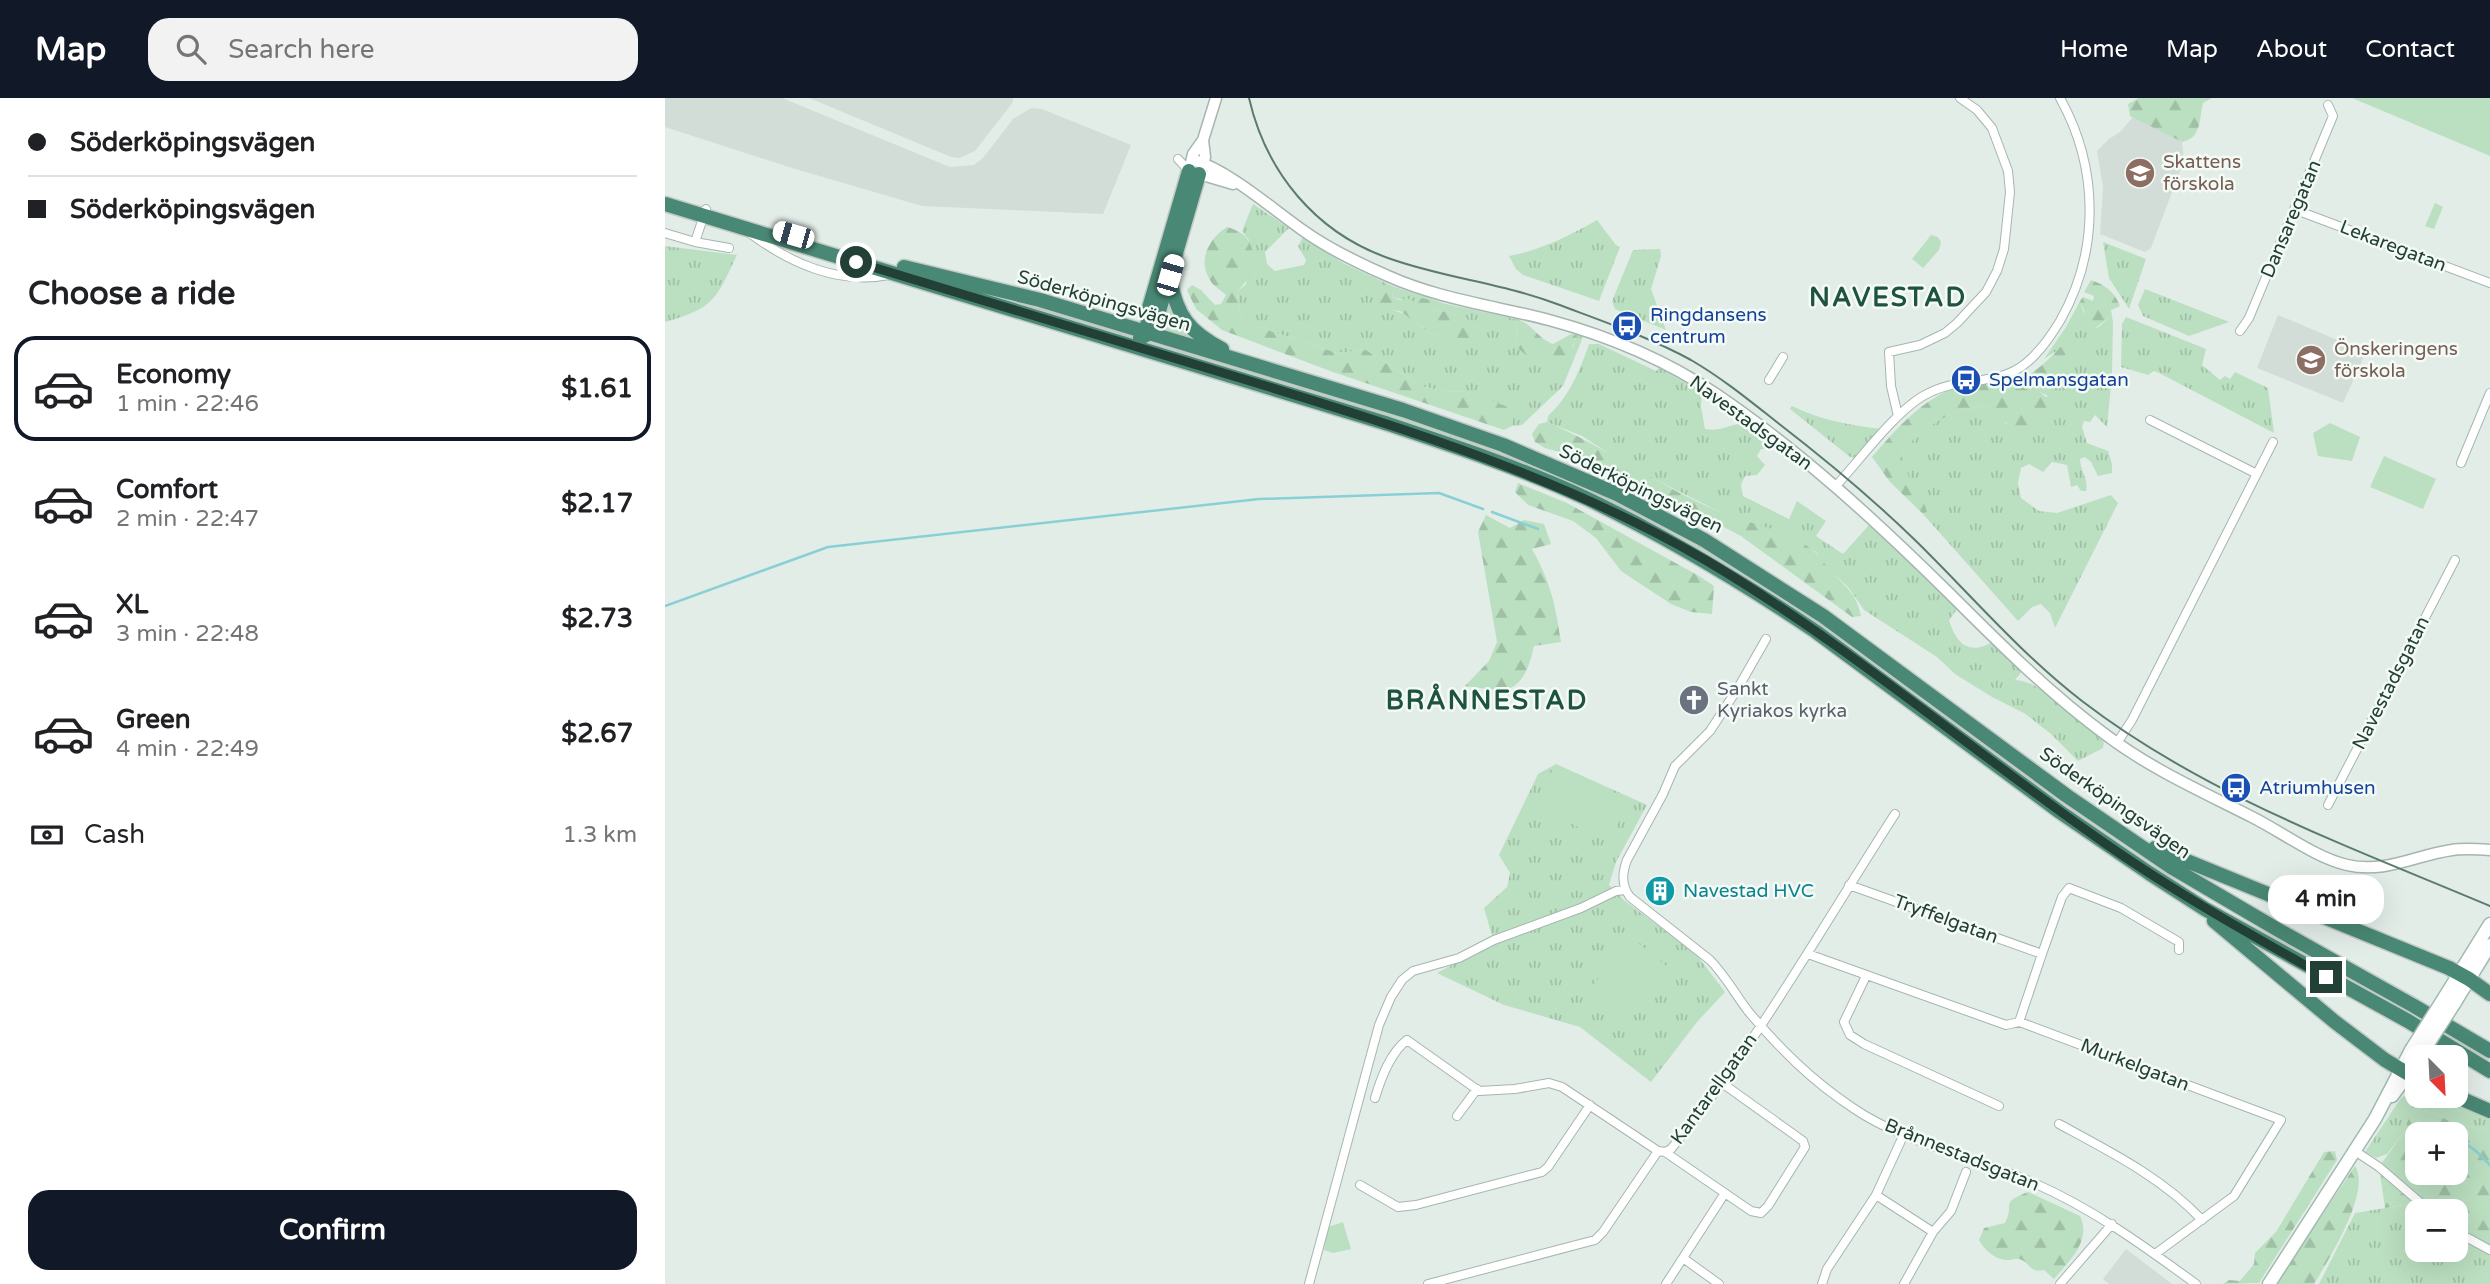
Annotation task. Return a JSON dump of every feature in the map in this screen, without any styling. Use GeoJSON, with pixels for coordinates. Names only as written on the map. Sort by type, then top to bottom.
{"type":"FeatureCollection","features":[{"type":"Feature","properties":{"kind":"highway"},"geometry":{"type":"LineString","coordinates":[[1122,343],[1148,334],[1155,325],[1196,167]]}},
{"type":"Feature","properties":{"kind":"highway"},"geometry":{"type":"LineString","coordinates":[[1162,354],[1154,347],[1148,334],[1149,308],[1196,167]]}},
{"type":"Feature","properties":{"kind":"highway","name":"Söderköpingsvägen"},"geometry":{"type":"LineString","coordinates":[[665,196],[744,229],[1162,354],[1457,447],[1585,498],[1706,561],[1815,631],[2071,820],[2190,900],[2408,1021],[2490,1071]]}},
{"type":"Feature","properties":{"kind":"highway","name":"Söderköpingsvägen"},"geometry":{"type":"LineString","coordinates":[[665,204],[1040,300],[1252,364],[1403,410],[1503,445],[1617,494],[1705,540],[1823,616],[2114,830],[2220,897],[2490,1051]]}},
{"type":"Feature","properties":{"kind":"highway"},"geometry":{"type":"LineString","coordinates":[[1170,275],[1174,298],[1186,323],[1212,344],[1252,364]]}},
{"type":"Feature","properties":{"kind":"highway"},"geometry":{"type":"LineString","coordinates":[[1040,300],[1123,319],[1134,318],[1149,308]]}},
{"type":"Feature","properties":{"kind":"highway"},"geometry":{"type":"LineString","coordinates":[[2114,830],[2206,871],[2464,976],[2490,994]]}},
{"type":"Feature","properties":{"kind":"highway"},"geometry":{"type":"LineString","coordinates":[[2190,900],[2292,988],[2405,1073]]}},
{"type":"Feature","properties":{"kind":"highway"},"geometry":{"type":"LineString","coordinates":[[2468,1102],[2490,1111]]}},
{"type":"Feature","properties":{"kind":"main road"},"geometry":{"type":"LineString","coordinates":[[2423,1045],[2464,976],[2490,924]]}},
{"type":"Feature","properties":{"kind":"main road"},"geometry":{"type":"LineString","coordinates":[[2464,976],[2490,946]]}},
{"type":"Feature","properties":{"kind":"main road"},"geometry":{"type":"LineString","coordinates":[[2269,1284],[2375,1119],[2405,1079]]}},
{"type":"Feature","properties":{"kind":"street"},"geometry":{"type":"LineString","coordinates":[[1196,167],[1216,98]]}},
{"type":"Feature","properties":{"kind":"street"},"geometry":{"type":"LineString","coordinates":[[1898,416],[1891,386],[1889,352],[1920,345],[1945,333],[1957,323],[1986,292],[1997,271],[2007,236],[2010,192],[2008,171],[1992,128],[1977,110],[1960,98]]}},
{"type":"Feature","properties":{"kind":"street"},"geometry":{"type":"LineString","coordinates":[[1835,487],[1898,416],[1920,397],[1955,382],[2015,371],[2038,352],[2071,303],[2087,251],[2091,201],[2078,140],[2060,98]]}},
{"type":"Feature","properties":{"kind":"street","name":"Dansaregatan"},"geometry":{"type":"LineString","coordinates":[[2241,331],[2296,210],[2333,116],[2328,105]]}},
{"type":"Feature","properties":{"kind":"street","name":"Navestadsgatan"},"geometry":{"type":"LineString","coordinates":[[1196,167],[1240,186],[1304,231],[1389,277],[1459,300],[1582,330],[1691,377],[1789,447],[1835,487],[1985,630],[2117,743],[2144,761],[2324,857],[2362,868],[2382,867],[2451,850],[2490,850]]}},
{"type":"Feature","properties":{"kind":"street","name":"Lekaregatan"},"geometry":{"type":"LineString","coordinates":[[2296,210],[2490,283]]}},
{"type":"Feature","properties":{"kind":"street"},"geometry":{"type":"LineString","coordinates":[[695,242],[705,213]]}},
{"type":"Feature","properties":{"kind":"street"},"geometry":{"type":"LineString","coordinates":[[665,233],[729,248]]}},
{"type":"Feature","properties":{"kind":"street"},"geometry":{"type":"LineString","coordinates":[[1769,380],[1783,357]]}},
{"type":"Feature","properties":{"kind":"street"},"geometry":{"type":"LineString","coordinates":[[2461,463],[2490,393]]}},
{"type":"Feature","properties":{"kind":"street"},"geometry":{"type":"LineString","coordinates":[[2150,420],[2257,474]]}},
{"type":"Feature","properties":{"kind":"street"},"geometry":{"type":"LineString","coordinates":[[2117,743],[2132,720],[2273,442]]}},
{"type":"Feature","properties":{"kind":"street","name":"Navestadsgatan"},"geometry":{"type":"LineString","coordinates":[[2328,805],[2455,560]]}},
{"type":"Feature","properties":{"kind":"street"},"geometry":{"type":"LineString","coordinates":[[1308,1284],[1379,1025],[1402,980],[1413,971],[1459,958],[1494,940],[1581,908],[1616,891],[1625,890],[1623,869],[1663,794],[1675,765],[1710,731],[1766,639]]}},
{"type":"Feature","properties":{"kind":"street"},"geometry":{"type":"LineString","coordinates":[[1762,1025],[1895,814]]}},
{"type":"Feature","properties":{"kind":"street","name":"Tryffelgatan"},"geometry":{"type":"LineString","coordinates":[[1849,885],[2042,954]]}},
{"type":"Feature","properties":{"kind":"street"},"geometry":{"type":"LineString","coordinates":[[2019,1022],[2062,897],[2069,888],[2121,908],[2170,935],[2179,942],[2179,950]]}},
{"type":"Feature","properties":{"kind":"street","name":"Brånnestadsgatan"},"geometry":{"type":"LineString","coordinates":[[1625,890],[1630,897],[1716,965],[1747,1010],[1792,1061],[1855,1110],[1904,1134],[2034,1183],[2068,1199],[2112,1224],[2196,1284]]}},
{"type":"Feature","properties":{"kind":"street","name":"Murkelgatan"},"geometry":{"type":"LineString","coordinates":[[1808,954],[2006,1025],[2019,1022],[2281,1120],[2234,1196],[2155,1254]]}},
{"type":"Feature","properties":{"kind":"street"},"geometry":{"type":"LineString","coordinates":[[1866,976],[1844,1022],[1850,1035],[1913,1068],[1999,1106]]}},
{"type":"Feature","properties":{"kind":"street","name":"Kantarellgatan"},"geometry":{"type":"LineString","coordinates":[[1662,1151],[1671,1149],[1691,1125],[1762,1025]]}},
{"type":"Feature","properties":{"kind":"street"},"geometry":{"type":"LineString","coordinates":[[1375,1098],[1398,1048],[1407,1041],[1477,1089],[1457,1116]]}},
{"type":"Feature","properties":{"kind":"street","name":"Kantarellgatan"},"geometry":{"type":"LineString","coordinates":[[1477,1089],[1490,1092],[1549,1083],[1562,1087],[1751,1211],[1761,1213],[1769,1206],[1805,1147],[1803,1141],[1721,1083]]}},
{"type":"Feature","properties":{"kind":"street"},"geometry":{"type":"LineString","coordinates":[[1360,1185],[1398,1207],[1416,1205],[1542,1172],[1590,1105]]}},
{"type":"Feature","properties":{"kind":"street"},"geometry":{"type":"LineString","coordinates":[[2059,1124],[2149,1176],[2185,1202],[2202,1220]]}},
{"type":"Feature","properties":{"kind":"street"},"geometry":{"type":"LineString","coordinates":[[1822,1284],[1827,1269],[1876,1195],[1904,1134]]}},
{"type":"Feature","properties":{"kind":"street"},"geometry":{"type":"LineString","coordinates":[[1428,1284],[1595,1240],[1662,1151]]}},
{"type":"Feature","properties":{"kind":"street"},"geometry":{"type":"LineString","coordinates":[[2355,1151],[2379,1167],[2416,1199]]}},
{"type":"Feature","properties":{"kind":"street"},"geometry":{"type":"LineString","coordinates":[[1905,1284],[1933,1233],[1951,1211],[1966,1172]]}},
{"type":"Feature","properties":{"kind":"street"},"geometry":{"type":"LineString","coordinates":[[1666,1284],[1725,1193]]}},
{"type":"Feature","properties":{"kind":"street"},"geometry":{"type":"LineString","coordinates":[[1876,1195],[1933,1233]]}},
{"type":"Feature","properties":{"kind":"street"},"geometry":{"type":"LineString","coordinates":[[2060,1284],[2112,1224]]}},
{"type":"Feature","properties":{"kind":"street"},"geometry":{"type":"LineString","coordinates":[[2468,1238],[2490,1250]]}},
{"type":"Feature","properties":{"kind":"street"},"geometry":{"type":"LineString","coordinates":[[1683,1258],[1719,1284]]}},
{"type":"Feature","properties":{"kind":"shaded area"},"geometry":{"type":"Polygon","coordinates":[[[665,98],[782,98],[950,167],[974,165],[983,158],[1013,119],[1031,108],[1042,109],[1131,145],[1103,214],[922,206],[665,127],[665,98]]]}},
{"type":"Feature","properties":{"kind":"shaded area"},"geometry":{"type":"Polygon","coordinates":[[[809,98],[1013,98],[1013,102],[975,151],[959,158],[809,98]]]}},
{"type":"Feature","properties":{"kind":"shaded area","name":"Skattens förskola"},"geometry":{"type":"Polygon","coordinates":[[[2133,117],[2182,142],[2184,160],[2151,248],[2145,252],[2100,234],[2103,187],[2097,151],[2133,117]]]}},
{"type":"Feature","properties":{"kind":"shaded area","name":"Önskeringens förskola"},"geometry":{"type":"Polygon","coordinates":[[[2278,315],[2366,352],[2343,403],[2257,368],[2278,315]]]}},
{"type":"Feature","properties":{"kind":"shaded area"},"geometry":{"type":"Polygon","coordinates":[[[2126,1249],[2172,1284],[2109,1284],[2103,1279],[2126,1249]]]}},
{"type":"Feature","properties":{"kind":"green space"},"geometry":{"type":"Polygon","coordinates":[[[2139,98],[2212,98],[2203,103],[2196,132],[2182,142],[2130,116],[2128,104],[2139,98]]]}},
{"type":"Feature","properties":{"kind":"green space"},"geometry":{"type":"Polygon","coordinates":[[[2352,98],[2490,98],[2490,156],[2352,98]]]}},
{"type":"Feature","properties":{"kind":"green space"},"geometry":{"type":"Polygon","coordinates":[[[2435,203],[2443,207],[2434,229],[2425,226],[2435,203]]]}},
{"type":"Feature","properties":{"kind":"green space"},"geometry":{"type":"Polygon","coordinates":[[[1253,204],[1289,228],[1265,252],[1267,264],[1275,271],[1304,265],[1306,260],[1298,246],[1303,237],[1343,263],[1388,284],[1375,292],[1388,310],[1405,315],[1436,335],[1462,338],[1470,323],[1466,318],[1447,311],[1439,312],[1392,297],[1395,287],[1446,304],[1516,319],[1517,344],[1573,347],[1577,335],[1583,337],[1563,386],[1522,425],[1512,426],[1513,414],[1465,391],[1447,392],[1421,386],[1366,350],[1337,353],[1246,323],[1239,315],[1237,292],[1246,284],[1249,240],[1242,231],[1253,204]]]}},
{"type":"Feature","properties":{"kind":"green space"},"geometry":{"type":"Polygon","coordinates":[[[1597,220],[1620,247],[1599,301],[1523,275],[1509,256],[1555,242],[1597,220]]]}},
{"type":"Feature","properties":{"kind":"green space"},"geometry":{"type":"Polygon","coordinates":[[[1227,227],[1247,238],[1252,249],[1254,272],[1237,292],[1239,315],[1246,323],[1337,353],[1366,350],[1421,386],[1447,392],[1465,391],[1508,407],[1514,414],[1512,426],[1504,430],[1330,371],[1222,330],[1196,309],[1187,290],[1192,285],[1201,290],[1215,305],[1221,304],[1226,295],[1210,280],[1206,272],[1205,257],[1210,243],[1227,227]]]}},
{"type":"Feature","properties":{"kind":"green space"},"geometry":{"type":"Polygon","coordinates":[[[1931,235],[1938,237],[1941,242],[1939,250],[1923,268],[1912,259],[1931,235]]]}},
{"type":"Feature","properties":{"kind":"green space"},"geometry":{"type":"Polygon","coordinates":[[[2103,242],[2146,259],[2129,309],[2109,278],[2103,242]]]}},
{"type":"Feature","properties":{"kind":"green space"},"geometry":{"type":"Polygon","coordinates":[[[665,246],[737,255],[712,300],[694,312],[665,322],[665,246]]]}},
{"type":"Feature","properties":{"kind":"green space"},"geometry":{"type":"Polygon","coordinates":[[[1660,249],[1661,256],[1651,289],[1666,330],[1615,309],[1612,301],[1633,250],[1660,249]]]}},
{"type":"Feature","properties":{"kind":"green space"},"geometry":{"type":"Polygon","coordinates":[[[2091,280],[2109,289],[2120,306],[2111,310],[2112,316],[2092,330],[2080,301],[2083,297],[2093,301],[2094,296],[2084,292],[2091,280]]]}},
{"type":"Feature","properties":{"kind":"green space"},"geometry":{"type":"Polygon","coordinates":[[[1388,284],[1395,287],[1392,297],[1400,300],[1407,298],[1416,303],[1422,298],[1429,300],[1433,310],[1447,311],[1479,325],[1484,336],[1479,343],[1462,338],[1462,347],[1457,352],[1449,348],[1441,337],[1429,332],[1400,311],[1388,310],[1374,299],[1374,292],[1388,284]]]}},
{"type":"Feature","properties":{"kind":"green space"},"geometry":{"type":"Polygon","coordinates":[[[957,285],[1074,315],[1136,334],[1118,335],[957,285]]]}},
{"type":"Feature","properties":{"kind":"green space"},"geometry":{"type":"Polygon","coordinates":[[[2145,289],[2229,322],[2189,336],[2143,316],[2138,305],[2145,289]]]}},
{"type":"Feature","properties":{"kind":"green space"},"geometry":{"type":"Polygon","coordinates":[[[1167,293],[1198,341],[1157,334],[1167,293]]]}},
{"type":"Feature","properties":{"kind":"green space"},"geometry":{"type":"Polygon","coordinates":[[[2080,301],[2083,311],[2097,328],[2112,316],[2112,375],[2107,427],[2095,415],[2090,422],[2084,421],[2082,427],[2087,443],[2108,451],[2112,473],[2098,476],[2091,462],[2085,457],[2080,459],[2086,491],[2081,491],[2077,485],[2071,487],[2067,465],[2052,462],[2043,472],[2029,464],[2021,468],[2018,483],[2021,498],[2039,511],[2057,513],[2111,495],[2118,503],[2055,628],[2050,613],[2041,604],[2032,607],[2018,621],[1923,514],[1927,512],[1925,505],[1906,471],[1902,456],[1906,447],[1919,434],[1946,416],[1966,409],[1989,406],[2006,424],[2048,396],[2040,392],[2039,384],[2070,338],[2044,359],[2080,301]]]}},
{"type":"Feature","properties":{"kind":"green space"},"geometry":{"type":"Polygon","coordinates":[[[2126,317],[2206,349],[2202,365],[2220,380],[2225,376],[2230,379],[2235,372],[2268,388],[2274,433],[2159,373],[2154,371],[2148,375],[2121,367],[2122,324],[2126,317]]]}},
{"type":"Feature","properties":{"kind":"green space"},"geometry":{"type":"Polygon","coordinates":[[[1516,319],[1553,344],[1571,334],[1577,335],[1572,347],[1560,361],[1544,363],[1526,355],[1517,347],[1516,319]]]}},
{"type":"Feature","properties":{"kind":"green space"},"geometry":{"type":"Polygon","coordinates":[[[2070,337],[2077,342],[2039,384],[2040,392],[2059,408],[2048,418],[2019,426],[2002,421],[1989,406],[1966,409],[1937,422],[1903,450],[1903,464],[1927,512],[1923,514],[1890,482],[1872,457],[1901,425],[1934,398],[1966,383],[2004,383],[2023,378],[2032,373],[2070,337]]]}},
{"type":"Feature","properties":{"kind":"green space"},"geometry":{"type":"Polygon","coordinates":[[[1157,341],[1428,425],[1587,487],[1651,518],[1744,572],[1833,632],[1835,636],[1686,544],[1376,414],[1167,348],[1157,341]]]}},
{"type":"Feature","properties":{"kind":"green space"},"geometry":{"type":"Polygon","coordinates":[[[1589,344],[1599,344],[1656,371],[1659,368],[1702,392],[1701,407],[1705,429],[1745,425],[1776,444],[1771,449],[1761,449],[1757,456],[1765,465],[1757,475],[1745,476],[1741,485],[1743,496],[1789,519],[1797,501],[1826,521],[1816,536],[1843,554],[1869,525],[1958,608],[1949,620],[1959,641],[1976,648],[1991,643],[2023,670],[2015,680],[2027,682],[2050,695],[2104,742],[2103,748],[2078,761],[2051,734],[2024,713],[1955,674],[1937,657],[1864,610],[1848,587],[1828,569],[1816,552],[1795,539],[1722,513],[1630,467],[1582,436],[1547,422],[1548,416],[1573,383],[1589,344]]]}},
{"type":"Feature","properties":{"kind":"green space"},"geometry":{"type":"Polygon","coordinates":[[[1792,406],[1835,421],[1881,429],[1855,458],[1850,457],[1790,409],[1792,406]]]}},
{"type":"Feature","properties":{"kind":"green space"},"geometry":{"type":"Polygon","coordinates":[[[1547,422],[1700,503],[1784,533],[1806,545],[1849,590],[1861,616],[1852,617],[1741,536],[1623,475],[1545,448],[1535,442],[1532,434],[1539,424],[1547,422]]]}},
{"type":"Feature","properties":{"kind":"green space"},"geometry":{"type":"Polygon","coordinates":[[[2330,423],[2360,437],[2352,461],[2318,456],[2313,433],[2330,423]]]}},
{"type":"Feature","properties":{"kind":"green space"},"geometry":{"type":"Polygon","coordinates":[[[2384,456],[2436,479],[2423,509],[2370,487],[2384,456]]]}},
{"type":"Feature","properties":{"kind":"green space"},"geometry":{"type":"Polygon","coordinates":[[[1518,483],[1567,503],[1714,586],[1712,614],[1691,612],[1671,604],[1621,571],[1596,538],[1573,521],[1528,505],[1515,492],[1518,483]]]}},
{"type":"Feature","properties":{"kind":"green space"},"geometry":{"type":"Polygon","coordinates":[[[1486,515],[1510,528],[1524,520],[1544,524],[1551,544],[1532,549],[1551,594],[1561,642],[1534,646],[1522,679],[1504,690],[1465,686],[1489,661],[1497,642],[1478,532],[1486,515]]]}},
{"type":"Feature","properties":{"kind":"green space"},"geometry":{"type":"Polygon","coordinates":[[[1556,764],[1647,805],[1616,862],[1609,885],[1625,901],[1696,954],[1725,992],[1697,1022],[1651,1082],[1580,1027],[1504,1005],[1437,973],[1494,943],[1484,908],[1507,887],[1510,873],[1499,855],[1538,774],[1556,764]]]}},
{"type":"Feature","properties":{"kind":"green space"},"geometry":{"type":"Polygon","coordinates":[[[1554,767],[1628,803],[1609,842],[1535,806],[1554,767]]]}},
{"type":"Feature","properties":{"kind":"green space"},"geometry":{"type":"Polygon","coordinates":[[[1632,938],[1670,969],[1621,1028],[1583,997],[1632,938]]]}},
{"type":"Feature","properties":{"kind":"green space"},"geometry":{"type":"Polygon","coordinates":[[[2405,1096],[2405,1108],[2466,1108],[2490,1118],[2490,1132],[2468,1126],[2468,1122],[2452,1122],[2425,1110],[2405,1122],[2403,1133],[2387,1154],[2376,1158],[2365,1152],[2405,1096]]]}},
{"type":"Feature","properties":{"kind":"green space"},"geometry":{"type":"Polygon","coordinates":[[[2425,1110],[2452,1122],[2407,1122],[2409,1118],[2425,1110]]]}},
{"type":"Feature","properties":{"kind":"green space"},"geometry":{"type":"Polygon","coordinates":[[[2468,1126],[2490,1132],[2490,1250],[2468,1238],[2468,1199],[2405,1199],[2405,1205],[2385,1208],[2379,1167],[2405,1128],[2405,1185],[2468,1185],[2468,1126]]]}},
{"type":"Feature","properties":{"kind":"green space"},"geometry":{"type":"Polygon","coordinates":[[[2335,1151],[2337,1160],[2259,1283],[2223,1284],[2229,1280],[2240,1281],[2254,1264],[2255,1253],[2276,1232],[2324,1152],[2335,1151]]]}},
{"type":"Feature","properties":{"kind":"green space"},"geometry":{"type":"Polygon","coordinates":[[[2355,1166],[2359,1177],[2353,1208],[2338,1243],[2314,1284],[2276,1284],[2355,1166]]]}},
{"type":"Feature","properties":{"kind":"green space"},"geometry":{"type":"Polygon","coordinates":[[[2028,1192],[2080,1216],[2083,1225],[2083,1234],[2077,1250],[2054,1279],[2044,1270],[2033,1269],[2023,1260],[2003,1260],[1995,1256],[1987,1251],[1979,1240],[1984,1228],[2005,1223],[2010,1202],[2028,1192]]]}},
{"type":"Feature","properties":{"kind":"green space"},"geometry":{"type":"Polygon","coordinates":[[[2405,1205],[2405,1262],[2468,1262],[2468,1238],[2490,1250],[2490,1284],[2319,1284],[2355,1213],[2405,1205]]]}},
{"type":"Feature","properties":{"kind":"green space"},"geometry":{"type":"Polygon","coordinates":[[[1343,1222],[1351,1249],[1333,1253],[1324,1250],[1328,1227],[1343,1222]]]}},
{"type":"Feature","properties":{"kind":"waterway"},"geometry":{"type":"LineString","coordinates":[[665,606],[828,547],[1259,499],[1439,493],[1483,509]]}},
{"type":"Feature","properties":{"kind":"waterway"},"geometry":{"type":"LineString","coordinates":[[1492,512],[1538,529]]}},
{"type":"Feature","properties":{"kind":"waterway"},"geometry":{"type":"LineString","coordinates":[[2468,1145],[2490,1165]]}},
{"type":"Feature","properties":{"kind":"tram line"},"geometry":{"type":"LineString","coordinates":[[1249,98],[1257,125],[1281,174],[1297,196],[1338,232],[1362,247],[1388,258],[1557,304],[1642,337],[1691,360],[1746,398],[1849,480],[1917,542],[2038,664],[2082,701],[2129,734],[2177,764],[2279,816],[2490,906]]}},
{"type":"Feature","properties":{"kind":"place","name":"Skattens förskola"},"geometry":{"type":"Point","coordinates":[2140,173]}},
{"type":"Feature","properties":{"kind":"place","name":"Ringdansens centrum"},"geometry":{"type":"Point","coordinates":[1627,326]}},
{"type":"Feature","properties":{"kind":"place","name":"Önskeringens förskola"},"geometry":{"type":"Point","coordinates":[2311,360]}},
{"type":"Feature","properties":{"kind":"place","name":"Spelmansgatan"},"geometry":{"type":"Point","coordinates":[1966,380]}},
{"type":"Feature","properties":{"kind":"place","name":"Sankt Kyriakos kyrka"},"geometry":{"type":"Point","coordinates":[1694,700]}},
{"type":"Feature","properties":{"kind":"place","name":"Atriumhusen"},"geometry":{"type":"Point","coordinates":[2236,788]}},
{"type":"Feature","properties":{"kind":"place","name":"Navestad HVC"},"geometry":{"type":"Point","coordinates":[1660,891]}},
{"type":"Feature","properties":{"kind":"district","name":"NAVESTAD"},"geometry":{"type":"Point","coordinates":[1888,297]}},
{"type":"Feature","properties":{"kind":"district","name":"BRÅNNESTAD"},"geometry":{"type":"Point","coordinates":[1487,700]}},
{"type":"Feature","properties":{"kind":"route"},"geometry":{"type":"LineString","coordinates":[[856,262],[1382,422],[1457,447],[1585,498],[1706,561],[1771,602],[1815,631],[2127,859],[2190,900],[2326,977]]}}]}
